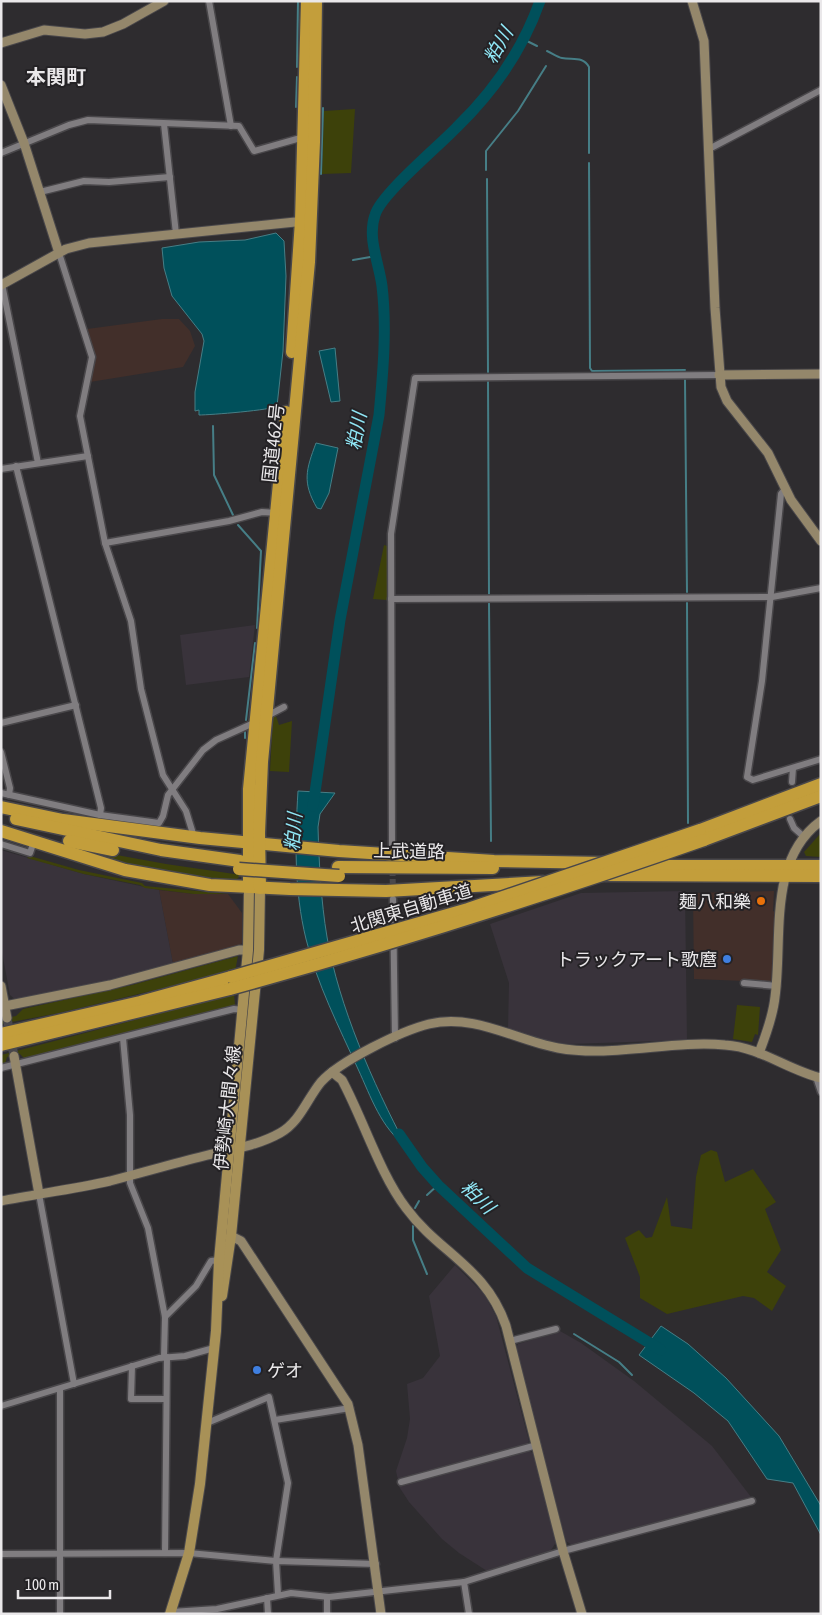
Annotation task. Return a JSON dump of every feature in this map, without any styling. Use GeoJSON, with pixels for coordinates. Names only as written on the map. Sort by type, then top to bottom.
{"type":"FeatureCollection","features":[{"type":"Feature","properties":{"kind":"highway","name":"国道462号"},"geometry":{"type":"LineString","coordinates":[[306,221],[304,137],[307,1]]}},
{"type":"Feature","properties":{"kind":"highway","name":"国道462号"},"geometry":{"type":"LineString","coordinates":[[255,888],[253,843],[260,788],[260,719],[306,221],[316,1]]}},
{"type":"Feature","properties":{"kind":"highway","name":"北関東自動車道"},"geometry":{"type":"LineString","coordinates":[[702,835],[821,784]]}},
{"type":"Feature","properties":{"kind":"highway","name":"北関東自動車道"},"geometry":{"type":"LineString","coordinates":[[1,1034],[370,950],[506,908],[702,835],[821,796]]}},
{"type":"Feature","properties":{"kind":"highway"},"geometry":{"type":"LineString","coordinates":[[1,807],[63,820],[194,837],[339,851],[494,861],[589,861],[640,866]]}},
{"type":"Feature","properties":{"kind":"highway","name":"上武道路"},"geometry":{"type":"LineString","coordinates":[[1,815],[108,840],[240,865]]}},
{"type":"Feature","properties":{"kind":"highway","name":"上武道路"},"geometry":{"type":"LineString","coordinates":[[1,823],[91,846],[240,865],[339,871],[593,876],[788,871],[821,866]]}},
{"type":"Feature","properties":{"kind":"highway"},"geometry":{"type":"LineString","coordinates":[[1,831],[140,873],[190,882],[255,888],[386,891],[562,881],[593,876]]}},
{"type":"Feature","properties":{"kind":"highway","name":"上武道路"},"geometry":{"type":"LineString","coordinates":[[339,871],[640,866],[788,871],[821,876]]}},
{"type":"Feature","properties":{"kind":"highway","name":"北関東自動車道"},"geometry":{"type":"LineString","coordinates":[[1,1045],[83,1027],[230,983]]}},
{"type":"Feature","properties":{"kind":"highway"},"geometry":{"type":"LineString","coordinates":[[1,1050],[83,1027]]}},
{"type":"Feature","properties":{"kind":"main road","name":"伊勢崎大間々線"},"geometry":{"type":"LineString","coordinates":[[216,1331],[219,1260],[255,888]]}},
{"type":"Feature","properties":{"kind":"main road","name":"伊勢崎大間々線"},"geometry":{"type":"LineString","coordinates":[[171,1613],[189,1553],[197,1511],[216,1331],[231,1236],[260,942],[255,888]]}},
{"type":"Feature","properties":{"kind":"street"},"geometry":{"type":"LineString","coordinates":[[1,43],[44,30],[85,34],[103,32],[123,24],[164,1]]}},
{"type":"Feature","properties":{"kind":"street"},"geometry":{"type":"LineString","coordinates":[[209,1],[231,126]]}},
{"type":"Feature","properties":{"kind":"street"},"geometry":{"type":"LineString","coordinates":[[692,1],[704,40],[719,375],[723,394],[768,453],[791,500],[821,541]]}},
{"type":"Feature","properties":{"kind":"street"},"geometry":{"type":"LineString","coordinates":[[1,85],[24,143],[92,357],[80,416],[105,543],[131,621],[141,689],[163,775],[186,811],[194,837]]}},
{"type":"Feature","properties":{"kind":"street"},"geometry":{"type":"LineString","coordinates":[[709,148],[714,148],[821,90]]}},
{"type":"Feature","properties":{"kind":"street"},"geometry":{"type":"LineString","coordinates":[[1,153],[69,125],[88,120],[242,128],[254,151],[304,137]]}},
{"type":"Feature","properties":{"kind":"street"},"geometry":{"type":"LineString","coordinates":[[164,124],[176,234]]}},
{"type":"Feature","properties":{"kind":"street"},"geometry":{"type":"LineString","coordinates":[[40,192],[84,181],[109,182],[170,177]]}},
{"type":"Feature","properties":{"kind":"street"},"geometry":{"type":"LineString","coordinates":[[38,463],[2,285],[59,253],[89,243],[306,221]]}},
{"type":"Feature","properties":{"kind":"street"},"geometry":{"type":"LineString","coordinates":[[392,846],[392,519],[415,378],[821,374]]}},
{"type":"Feature","properties":{"kind":"street"},"geometry":{"type":"LineString","coordinates":[[1,469],[88,456]]}},
{"type":"Feature","properties":{"kind":"street"},"geometry":{"type":"LineString","coordinates":[[16,466],[101,808],[100,815]]}},
{"type":"Feature","properties":{"kind":"street"},"geometry":{"type":"LineString","coordinates":[[786,488],[781,494],[772,597],[747,777],[752,780],[821,759]]}},
{"type":"Feature","properties":{"kind":"street"},"geometry":{"type":"LineString","coordinates":[[105,543],[229,521],[262,512],[279,514]]}},
{"type":"Feature","properties":{"kind":"street"},"geometry":{"type":"LineString","coordinates":[[391,599],[772,597],[821,588]]}},
{"type":"Feature","properties":{"kind":"street"},"geometry":{"type":"LineString","coordinates":[[1,724],[76,705]]}},
{"type":"Feature","properties":{"kind":"street"},"geometry":{"type":"LineString","coordinates":[[1,794],[42,806],[159,823],[163,816],[166,798],[171,789],[207,746],[224,735],[284,708]]}},
{"type":"Feature","properties":{"kind":"street"},"geometry":{"type":"LineString","coordinates":[[1,752],[10,788],[9,795]]}},
{"type":"Feature","properties":{"kind":"street"},"geometry":{"type":"LineString","coordinates":[[792,782],[793,768]]}},
{"type":"Feature","properties":{"kind":"street"},"geometry":{"type":"LineString","coordinates":[[790,819],[794,828],[803,836]]}},
{"type":"Feature","properties":{"kind":"street"},"geometry":{"type":"LineString","coordinates":[[759,1053],[770,1023],[777,986],[788,871],[794,850],[803,836],[821,821]]}},
{"type":"Feature","properties":{"kind":"street"},"geometry":{"type":"LineString","coordinates":[[1,844],[30,853],[32,847]]}},
{"type":"Feature","properties":{"kind":"street"},"geometry":{"type":"LineString","coordinates":[[392,898],[392,1039]]}},
{"type":"Feature","properties":{"kind":"street"},"geometry":{"type":"LineString","coordinates":[[3,1006],[68,995],[239,950],[248,950]]}},
{"type":"Feature","properties":{"kind":"street"},"geometry":{"type":"LineString","coordinates":[[744,983],[777,986]]}},
{"type":"Feature","properties":{"kind":"street"},"geometry":{"type":"LineString","coordinates":[[1,986],[3,1006],[7,1018]]}},
{"type":"Feature","properties":{"kind":"street"},"geometry":{"type":"LineString","coordinates":[[1,1068],[14,1060],[123,1038],[234,1010],[243,1010]]}},
{"type":"Feature","properties":{"kind":"street"},"geometry":{"type":"LineString","coordinates":[[1,1201],[129,1176],[268,1138],[288,1127],[321,1082],[332,1072],[345,1063],[392,1039],[431,1024],[454,1021],[478,1024],[559,1048],[591,1050],[720,1044],[759,1053],[792,1069],[819,1078],[821,1092]]}},
{"type":"Feature","properties":{"kind":"street"},"geometry":{"type":"LineString","coordinates":[[123,1038],[130,1115],[129,1176],[131,1189],[148,1228],[165,1317],[165,1553]]}},
{"type":"Feature","properties":{"kind":"street"},"geometry":{"type":"LineString","coordinates":[[14,1060],[74,1384]]}},
{"type":"Feature","properties":{"kind":"street"},"geometry":{"type":"LineString","coordinates":[[332,1072],[342,1080],[400,1200],[422,1226],[483,1282],[498,1306],[510,1342],[563,1551],[582,1614]]}},
{"type":"Feature","properties":{"kind":"street"},"geometry":{"type":"LineString","coordinates":[[231,1236],[241,1241],[350,1408],[358,1444],[380,1592],[381,1614]]}},
{"type":"Feature","properties":{"kind":"street"},"geometry":{"type":"LineString","coordinates":[[165,1317],[196,1286],[211,1261],[219,1260]]}},
{"type":"Feature","properties":{"kind":"street"},"geometry":{"type":"LineString","coordinates":[[510,1342],[556,1329]]}},
{"type":"Feature","properties":{"kind":"street"},"geometry":{"type":"LineString","coordinates":[[1,1406],[165,1357],[185,1356],[214,1348]]}},
{"type":"Feature","properties":{"kind":"street"},"geometry":{"type":"LineString","coordinates":[[132,1366],[131,1399],[166,1399]]}},
{"type":"Feature","properties":{"kind":"street"},"geometry":{"type":"LineString","coordinates":[[60,1389],[60,1614]]}},
{"type":"Feature","properties":{"kind":"street"},"geometry":{"type":"LineString","coordinates":[[207,1423],[269,1397],[288,1483],[276,1561],[278,1594]]}},
{"type":"Feature","properties":{"kind":"street"},"geometry":{"type":"LineString","coordinates":[[275,1420],[350,1408]]}},
{"type":"Feature","properties":{"kind":"street"},"geometry":{"type":"LineString","coordinates":[[401,1482],[537,1445]]}},
{"type":"Feature","properties":{"kind":"street"},"geometry":{"type":"LineString","coordinates":[[171,1613],[217,1609],[278,1594],[291,1593],[327,1596],[464,1582],[563,1551],[752,1501]]}},
{"type":"Feature","properties":{"kind":"street"},"geometry":{"type":"LineString","coordinates":[[1,1554],[189,1553],[276,1561],[376,1564]]}},
{"type":"Feature","properties":{"kind":"street"},"geometry":{"type":"LineString","coordinates":[[464,1582],[468,1614]]}},
{"type":"Feature","properties":{"kind":"street"},"geometry":{"type":"LineString","coordinates":[[327,1596],[327,1614]]}},
{"type":"Feature","properties":{"kind":"street"},"geometry":{"type":"LineString","coordinates":[[266,1598],[268,1614]]}},
{"type":"Feature","properties":{"kind":"shaded area"},"geometry":{"type":"Polygon","coordinates":[[[162,319],[179,319],[190,331],[195,346],[183,367],[90,382],[96,359],[87,329],[162,319]]]}},
{"type":"Feature","properties":{"kind":"shaded area"},"geometry":{"type":"Polygon","coordinates":[[[255,625],[249,677],[186,685],[180,635],[255,625]]]}},
{"type":"Feature","properties":{"kind":"shaded area"},"geometry":{"type":"Polygon","coordinates":[[[1,850],[84,874],[159,890],[173,964],[104,982],[17,1001],[10,995],[1,947],[1,850]]]}},
{"type":"Feature","properties":{"kind":"shaded area"},"geometry":{"type":"Polygon","coordinates":[[[159,890],[194,894],[228,894],[242,913],[242,943],[238,947],[173,964],[159,890]]]}},
{"type":"Feature","properties":{"kind":"shaded area"},"geometry":{"type":"Polygon","coordinates":[[[685,891],[687,1040],[569,1044],[544,1041],[508,1028],[509,983],[490,924],[581,893],[685,891]]]}},
{"type":"Feature","properties":{"kind":"shaded area"},"geometry":{"type":"Polygon","coordinates":[[[774,891],[772,982],[694,979],[693,893],[774,891]]]}},
{"type":"Feature","properties":{"kind":"shaded area"},"geometry":{"type":"Polygon","coordinates":[[[455,1265],[484,1294],[496,1316],[529,1441],[527,1445],[398,1480],[396,1471],[407,1438],[410,1419],[407,1384],[423,1378],[440,1356],[429,1296],[455,1265]]]}},
{"type":"Feature","properties":{"kind":"shaded area"},"geometry":{"type":"Polygon","coordinates":[[[560,1331],[581,1343],[634,1381],[712,1446],[751,1497],[572,1545],[566,1541],[516,1348],[518,1344],[560,1331]]]}},
{"type":"Feature","properties":{"kind":"shaded area"},"geometry":{"type":"Polygon","coordinates":[[[529,1451],[533,1453],[556,1542],[550,1552],[487,1571],[459,1553],[442,1539],[409,1502],[398,1485],[529,1451]]]}},
{"type":"Feature","properties":{"kind":"green space"},"geometry":{"type":"Polygon","coordinates":[[[355,109],[351,173],[322,174],[324,111],[355,109]]]}},
{"type":"Feature","properties":{"kind":"green space"},"geometry":{"type":"Polygon","coordinates":[[[384,545],[387,546],[387,600],[373,599],[384,545]]]}},
{"type":"Feature","properties":{"kind":"green space"},"geometry":{"type":"Polygon","coordinates":[[[276,716],[279,725],[292,721],[289,772],[270,771],[273,717],[276,716]]]}},
{"type":"Feature","properties":{"kind":"green space"},"geometry":{"type":"Polygon","coordinates":[[[821,833],[821,857],[806,856],[804,852],[821,833]]]}},
{"type":"Feature","properties":{"kind":"green space"},"geometry":{"type":"Polygon","coordinates":[[[73,847],[241,875],[237,879],[238,883],[155,874],[73,847]]]}},
{"type":"Feature","properties":{"kind":"green space"},"geometry":{"type":"Polygon","coordinates":[[[30,856],[79,870],[142,883],[145,886],[228,894],[194,894],[145,888],[140,885],[84,874],[27,858],[30,856]]]}},
{"type":"Feature","properties":{"kind":"green space"},"geometry":{"type":"Polygon","coordinates":[[[238,956],[235,971],[59,1013],[1,1024],[1,1019],[16,1016],[23,1009],[132,985],[238,956]]]}},
{"type":"Feature","properties":{"kind":"green space"},"geometry":{"type":"Polygon","coordinates":[[[234,994],[235,1005],[233,1006],[25,1059],[20,1054],[7,1057],[5,1064],[1,1066],[1,1055],[234,994]]]}},
{"type":"Feature","properties":{"kind":"green space"},"geometry":{"type":"Polygon","coordinates":[[[737,1005],[760,1007],[758,1035],[755,1034],[752,1042],[733,1039],[737,1005]]]}},
{"type":"Feature","properties":{"kind":"green space"},"geometry":{"type":"Polygon","coordinates":[[[711,1150],[717,1152],[725,1182],[753,1169],[776,1202],[765,1209],[781,1250],[767,1272],[786,1286],[772,1311],[754,1298],[743,1296],[667,1314],[640,1298],[640,1277],[625,1238],[639,1230],[646,1238],[652,1237],[667,1197],[671,1226],[692,1229],[696,1177],[701,1155],[711,1150]]]}},
{"type":"Feature","properties":{"kind":"water"},"geometry":{"type":"Polygon","coordinates":[[[276,233],[284,241],[286,276],[283,351],[277,406],[253,411],[199,415],[199,410],[195,411],[195,392],[204,341],[202,334],[172,296],[164,268],[162,248],[199,242],[245,240],[276,233]]]}},
{"type":"Feature","properties":{"kind":"water"},"geometry":{"type":"Polygon","coordinates":[[[335,348],[340,401],[331,402],[319,351],[335,348]]]}},
{"type":"Feature","properties":{"kind":"water"},"geometry":{"type":"Polygon","coordinates":[[[316,443],[338,448],[329,493],[321,509],[317,508],[312,499],[307,483],[308,469],[316,443]]]}},
{"type":"Feature","properties":{"kind":"water"},"geometry":{"type":"Polygon","coordinates":[[[298,791],[335,793],[320,814],[318,827],[323,910],[332,963],[359,1044],[381,1097],[406,1146],[397,1139],[383,1121],[372,1101],[329,1005],[311,956],[302,921],[297,884],[296,828],[298,791]]]}},
{"type":"Feature","properties":{"kind":"water"},"geometry":{"type":"Polygon","coordinates":[[[661,1326],[688,1344],[726,1378],[779,1436],[821,1506],[821,1535],[793,1483],[767,1479],[728,1421],[694,1393],[639,1355],[661,1326]]]}},
{"type":"Feature","properties":{"kind":"waterway"},"geometry":{"type":"LineString","coordinates":[[297,67],[298,1]]}},
{"type":"Feature","properties":{"kind":"waterway","name":"粕川"},"geometry":{"type":"LineString","coordinates":[[313,806],[340,620],[379,415],[383,367],[384,318],[382,286],[372,233],[375,215],[388,195],[470,114],[495,84],[516,53],[540,1]]}},
{"type":"Feature","properties":{"kind":"waterway"},"geometry":{"type":"LineString","coordinates":[[523,39],[537,46]]}},
{"type":"Feature","properties":{"kind":"waterway"},"geometry":{"type":"LineString","coordinates":[[547,51],[558,57],[584,61],[589,67],[589,153]]}},
{"type":"Feature","properties":{"kind":"waterway"},"geometry":{"type":"LineString","coordinates":[[486,170],[486,151],[518,111],[546,66]]}},
{"type":"Feature","properties":{"kind":"waterway"},"geometry":{"type":"LineString","coordinates":[[296,107],[297,77]]}},
{"type":"Feature","properties":{"kind":"waterway"},"geometry":{"type":"LineString","coordinates":[[321,174],[323,108]]}},
{"type":"Feature","properties":{"kind":"waterway"},"geometry":{"type":"LineString","coordinates":[[589,163],[590,368],[592,371],[685,370]]}},
{"type":"Feature","properties":{"kind":"waterway"},"geometry":{"type":"LineString","coordinates":[[487,179],[488,372]]}},
{"type":"Feature","properties":{"kind":"waterway"},"geometry":{"type":"LineString","coordinates":[[353,260],[376,256]]}},
{"type":"Feature","properties":{"kind":"waterway"},"geometry":{"type":"LineString","coordinates":[[685,380],[687,592]]}},
{"type":"Feature","properties":{"kind":"waterway"},"geometry":{"type":"LineString","coordinates":[[488,381],[489,595]]}},
{"type":"Feature","properties":{"kind":"waterway"},"geometry":{"type":"LineString","coordinates":[[213,426],[214,475],[233,515]]}},
{"type":"Feature","properties":{"kind":"waterway"},"geometry":{"type":"LineString","coordinates":[[238,525],[261,551],[257,628]]}},
{"type":"Feature","properties":{"kind":"waterway"},"geometry":{"type":"LineString","coordinates":[[489,603],[491,841]]}},
{"type":"Feature","properties":{"kind":"waterway"},"geometry":{"type":"LineString","coordinates":[[687,603],[688,823]]}},
{"type":"Feature","properties":{"kind":"waterway"},"geometry":{"type":"LineString","coordinates":[[246,720],[255,643]]}},
{"type":"Feature","properties":{"kind":"waterway"},"geometry":{"type":"LineString","coordinates":[[245,732],[245,738]]}},
{"type":"Feature","properties":{"kind":"waterway","name":"粕川"},"geometry":{"type":"LineString","coordinates":[[399,1134],[422,1167],[438,1185],[527,1268],[661,1350]]}},
{"type":"Feature","properties":{"kind":"waterway"},"geometry":{"type":"LineString","coordinates":[[427,1195],[438,1185]]}},
{"type":"Feature","properties":{"kind":"waterway"},"geometry":{"type":"LineString","coordinates":[[415,1208],[419,1201]]}},
{"type":"Feature","properties":{"kind":"waterway"},"geometry":{"type":"LineString","coordinates":[[413,1226],[413,1240],[427,1274]]}},
{"type":"Feature","properties":{"kind":"waterway"},"geometry":{"type":"LineString","coordinates":[[574,1334],[619,1362],[632,1375]]}},
{"type":"Feature","properties":{"kind":"tunnel"},"geometry":{"type":"LineString","coordinates":[[392,852],[393,892]]}},
{"type":"Feature","properties":{"kind":"tunnel"},"geometry":{"type":"LineString","coordinates":[[7,1018],[14,1056]]}},
{"type":"Feature","properties":{"kind":"place","name":"麺八和樂"},"geometry":{"type":"Point","coordinates":[761,901]}},
{"type":"Feature","properties":{"kind":"place","name":"トラックアート歌麿"},"geometry":{"type":"Point","coordinates":[727,959]}},
{"type":"Feature","properties":{"kind":"place","name":"ゲオ"},"geometry":{"type":"Point","coordinates":[257,1370]}},
{"type":"Feature","properties":{"kind":"district","name":"本関町"},"geometry":{"type":"Point","coordinates":[56,76]}}]}
